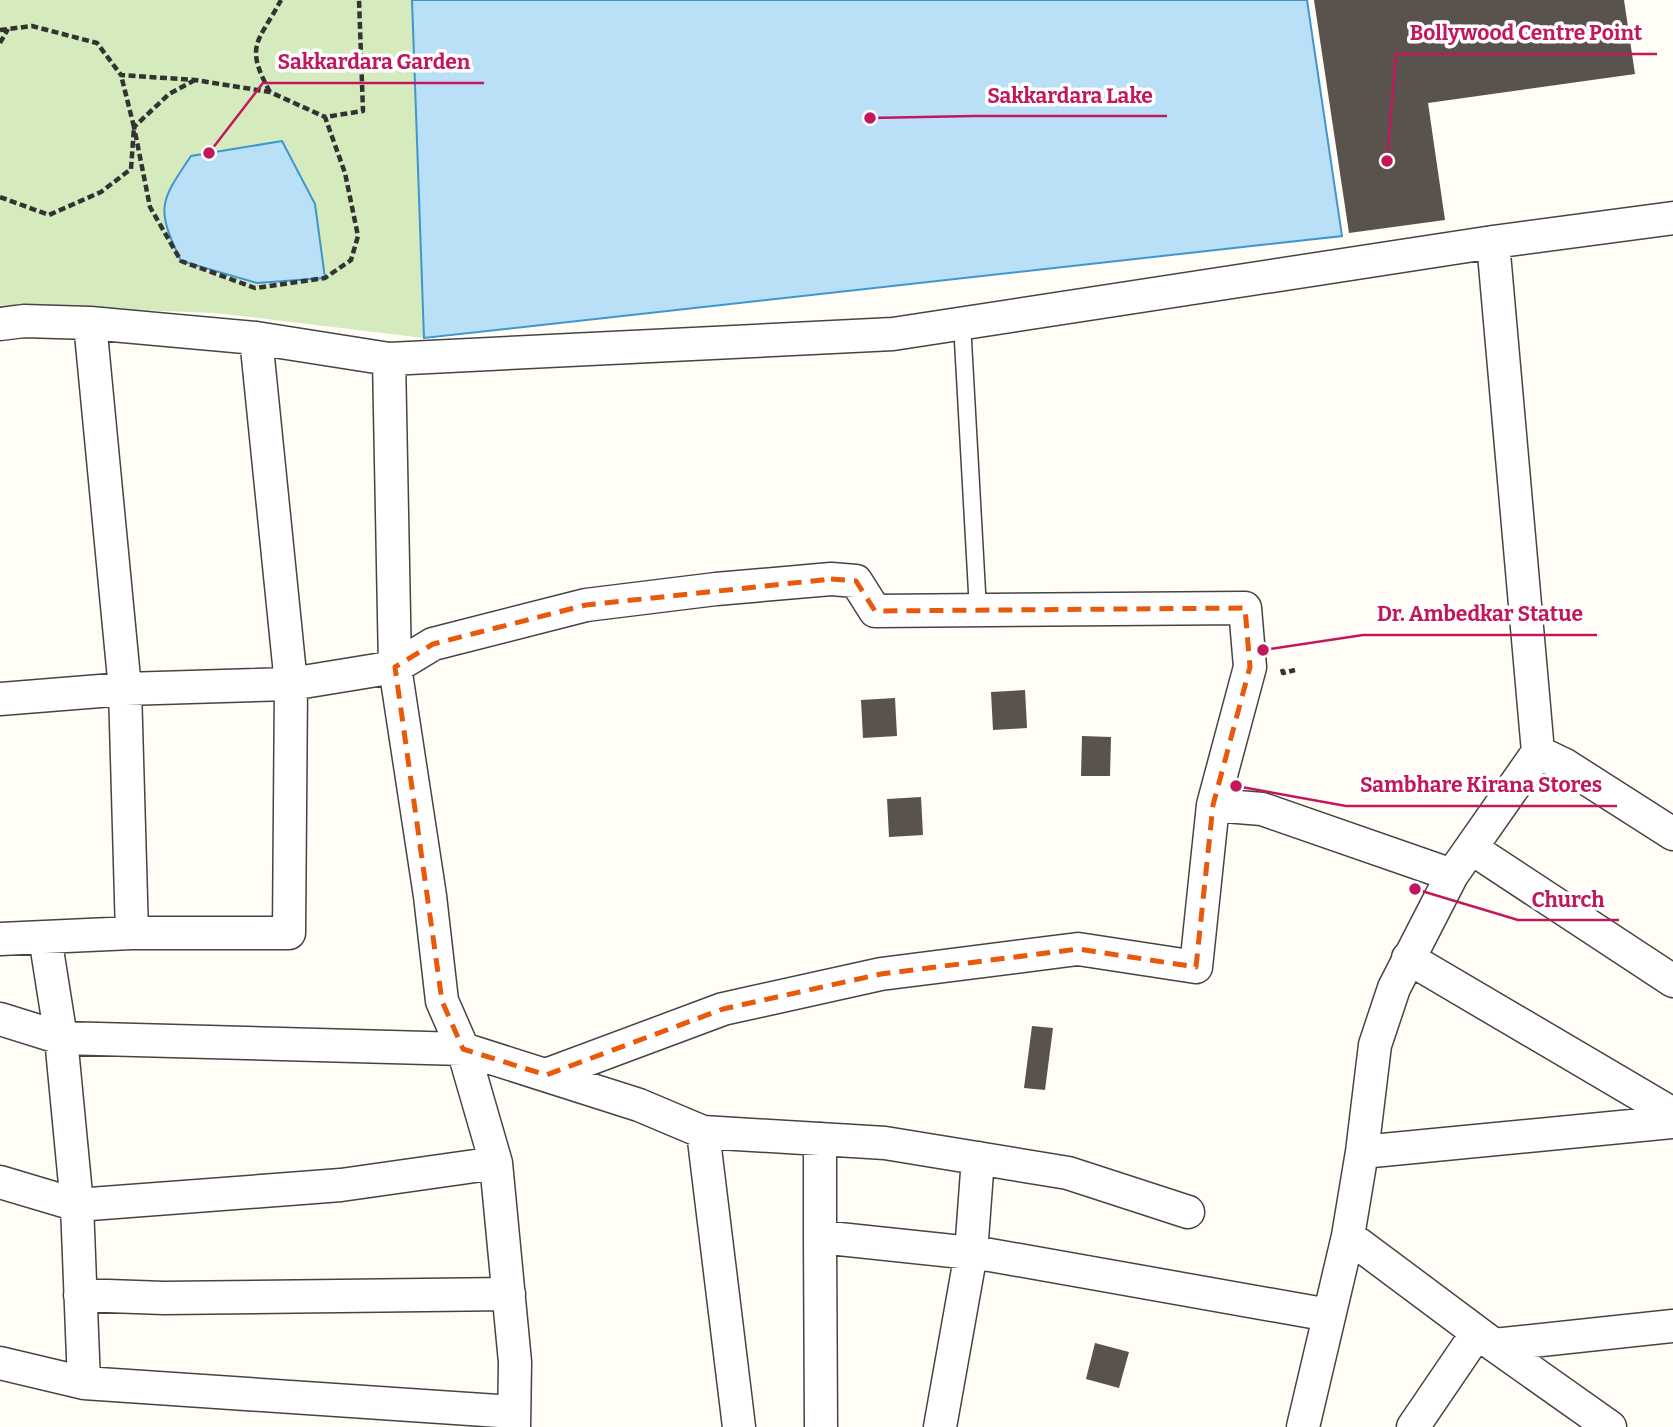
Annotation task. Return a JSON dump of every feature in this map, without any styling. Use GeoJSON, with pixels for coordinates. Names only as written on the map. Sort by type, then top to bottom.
{"type":"FeatureCollection","features":[{"type":"Feature","properties":{"kind":"street"},"geometry":{"type":"LineString","coordinates":[[0,324],[24,321],[90,323],[256,338],[390,359],[893,334],[1493,242],[1673,218]]}},
{"type":"Feature","properties":{"kind":"street"},"geometry":{"type":"LineString","coordinates":[[1303,1427],[1348,1236],[1362,1152],[1375,1045],[1394,988],[1451,875],[1538,752],[1493,242]]}},
{"type":"Feature","properties":{"kind":"street"},"geometry":{"type":"LineString","coordinates":[[90,323],[125,689],[132,933]]}},
{"type":"Feature","properties":{"kind":"street"},"geometry":{"type":"LineString","coordinates":[[0,939],[132,933],[289,933],[291,684],[256,338]]}},
{"type":"Feature","properties":{"kind":"street"},"geometry":{"type":"LineString","coordinates":[[0,1363],[83,1383],[514,1419],[515,1362],[496,1163],[463,1049],[442,1001],[430,896],[395,667],[390,359]]}},
{"type":"Feature","properties":{"kind":"street"},"geometry":{"type":"LineString","coordinates":[[0,699],[125,689],[291,684],[395,667],[433,644],[586,605],[716,589],[831,579],[856,581],[875,611],[1245,608],[1250,667],[1213,805],[1196,967],[1077,949],[881,974],[723,1009],[546,1075]]}},
{"type":"Feature","properties":{"kind":"street"},"geometry":{"type":"LineString","coordinates":[[1538,752],[1565,765],[1673,834]]}},
{"type":"Feature","properties":{"kind":"street"},"geometry":{"type":"LineString","coordinates":[[1213,805],[1262,809],[1451,875]]}},
{"type":"Feature","properties":{"kind":"street"},"geometry":{"type":"LineString","coordinates":[[1471,848],[1673,981]]}},
{"type":"Feature","properties":{"kind":"street"},"geometry":{"type":"LineString","coordinates":[[46,937],[61,1038],[77,1205],[83,1383]]}},
{"type":"Feature","properties":{"kind":"street"},"geometry":{"type":"LineString","coordinates":[[1408,958],[1673,1114]]}},
{"type":"Feature","properties":{"kind":"street"},"geometry":{"type":"LineString","coordinates":[[0,1019],[61,1038],[463,1049],[639,1105],[703,1132],[885,1143],[978,1158],[1068,1173],[1188,1212]]}},
{"type":"Feature","properties":{"kind":"street"},"geometry":{"type":"LineString","coordinates":[[1362,1152],[1673,1122]]}},
{"type":"Feature","properties":{"kind":"street"},"geometry":{"type":"LineString","coordinates":[[703,1132],[738,1427]]}},
{"type":"Feature","properties":{"kind":"street"},"geometry":{"type":"LineString","coordinates":[[820,1139],[821,1427]]}},
{"type":"Feature","properties":{"kind":"street"},"geometry":{"type":"LineString","coordinates":[[940,1427],[971,1254],[978,1158]]}},
{"type":"Feature","properties":{"kind":"street"},"geometry":{"type":"LineString","coordinates":[[0,1182],[77,1205],[341,1185],[496,1163]]}},
{"type":"Feature","properties":{"kind":"street"},"geometry":{"type":"LineString","coordinates":[[1348,1236],[1610,1427]]}},
{"type":"Feature","properties":{"kind":"street"},"geometry":{"type":"LineString","coordinates":[[820,1237],[971,1254],[1329,1315]]}},
{"type":"Feature","properties":{"kind":"street"},"geometry":{"type":"LineString","coordinates":[[80,1295],[164,1298],[509,1294]]}},
{"type":"Feature","properties":{"kind":"street"},"geometry":{"type":"LineString","coordinates":[[1413,1427],[1486,1339],[1673,1326]]}},
{"type":"Feature","properties":{"kind":"lane"},"geometry":{"type":"LineString","coordinates":[[962,323],[978,610]]}},
{"type":"Feature","properties":{"kind":"path"},"geometry":{"type":"LineString","coordinates":[[270,92],[255,64],[256,42],[281,0]]}},
{"type":"Feature","properties":{"kind":"path"},"geometry":{"type":"LineString","coordinates":[[121,75],[195,79],[270,92],[325,117],[363,111],[359,0]]}},
{"type":"Feature","properties":{"kind":"path"},"geometry":{"type":"LineString","coordinates":[[0,30],[32,26],[97,43],[121,75],[150,207],[181,261],[255,288],[325,278],[351,260],[358,236],[345,173],[325,117]]}},
{"type":"Feature","properties":{"kind":"path"},"geometry":{"type":"LineString","coordinates":[[0,43],[8,29]]}},
{"type":"Feature","properties":{"kind":"path"},"geometry":{"type":"LineString","coordinates":[[0,197],[49,215],[101,192],[131,169],[134,127],[169,94],[195,79]]}},
{"type":"Feature","properties":{"kind":"highlighted area"},"geometry":{"type":"Polygon","coordinates":[[[831,579],[856,581],[875,611],[1245,608],[1250,667],[1213,805],[1196,967],[1078,949],[881,974],[723,1009],[546,1075],[463,1049],[442,1001],[395,667],[433,644],[586,605],[831,579]]]}},
{"type":"Feature","properties":{"kind":"green space"},"geometry":{"type":"Polygon","coordinates":[[[0,0],[412,0],[424,338],[216,313],[0,305],[0,0]]]}},
{"type":"Feature","properties":{"kind":"water"},"geometry":{"type":"Polygon","coordinates":[[[412,0],[1307,0],[1342,236],[424,338],[412,0]]]}},
{"type":"Feature","properties":{"kind":"water"},"geometry":{"type":"Polygon","coordinates":[[[282,141],[315,204],[325,278],[257,283],[181,261],[168,229],[165,206],[172,185],[191,156],[282,141]]]}},
{"type":"Feature","properties":{"kind":"building"},"geometry":{"type":"Polygon","coordinates":[[[1314,0],[1624,0],[1635,74],[1428,103],[1445,220],[1349,233],[1314,0]]]}},
{"type":"Feature","properties":{"kind":"building"},"geometry":{"type":"Polygon","coordinates":[[[1025,690],[1027,728],[993,730],[991,692],[1025,690]]]}},
{"type":"Feature","properties":{"kind":"building"},"geometry":{"type":"Polygon","coordinates":[[[895,698],[897,736],[863,738],[861,700],[895,698]]]}},
{"type":"Feature","properties":{"kind":"building"},"geometry":{"type":"Polygon","coordinates":[[[1082,736],[1111,737],[1110,776],[1081,776],[1082,736]]]}},
{"type":"Feature","properties":{"kind":"building"},"geometry":{"type":"Polygon","coordinates":[[[921,797],[923,835],[889,837],[887,799],[921,797]]]}},
{"type":"Feature","properties":{"kind":"building"},"geometry":{"type":"Polygon","coordinates":[[[1032,1026],[1053,1028],[1045,1090],[1024,1088],[1032,1026]]]}},
{"type":"Feature","properties":{"kind":"building"},"geometry":{"type":"Polygon","coordinates":[[[1095,1343],[1129,1352],[1119,1388],[1086,1379],[1095,1343]]]}},
{"type":"Feature","properties":{"kind":"place","name":"Sakkardara Lake"},"geometry":{"type":"Point","coordinates":[870,118]}},
{"type":"Feature","properties":{"kind":"place","name":"Sakkardara Garden"},"geometry":{"type":"Point","coordinates":[209,153]}},
{"type":"Feature","properties":{"kind":"place","name":"Bollywood Centre Point"},"geometry":{"type":"Point","coordinates":[1387,161]}},
{"type":"Feature","properties":{"kind":"place","name":"Dr. Ambedkar Statue"},"geometry":{"type":"Point","coordinates":[1263,650]}},
{"type":"Feature","properties":{"kind":"place","name":"Sambhare Kirana Stores"},"geometry":{"type":"Point","coordinates":[1236,786]}},
{"type":"Feature","properties":{"kind":"place","name":"Church"},"geometry":{"type":"Point","coordinates":[1415,889]}}]}
